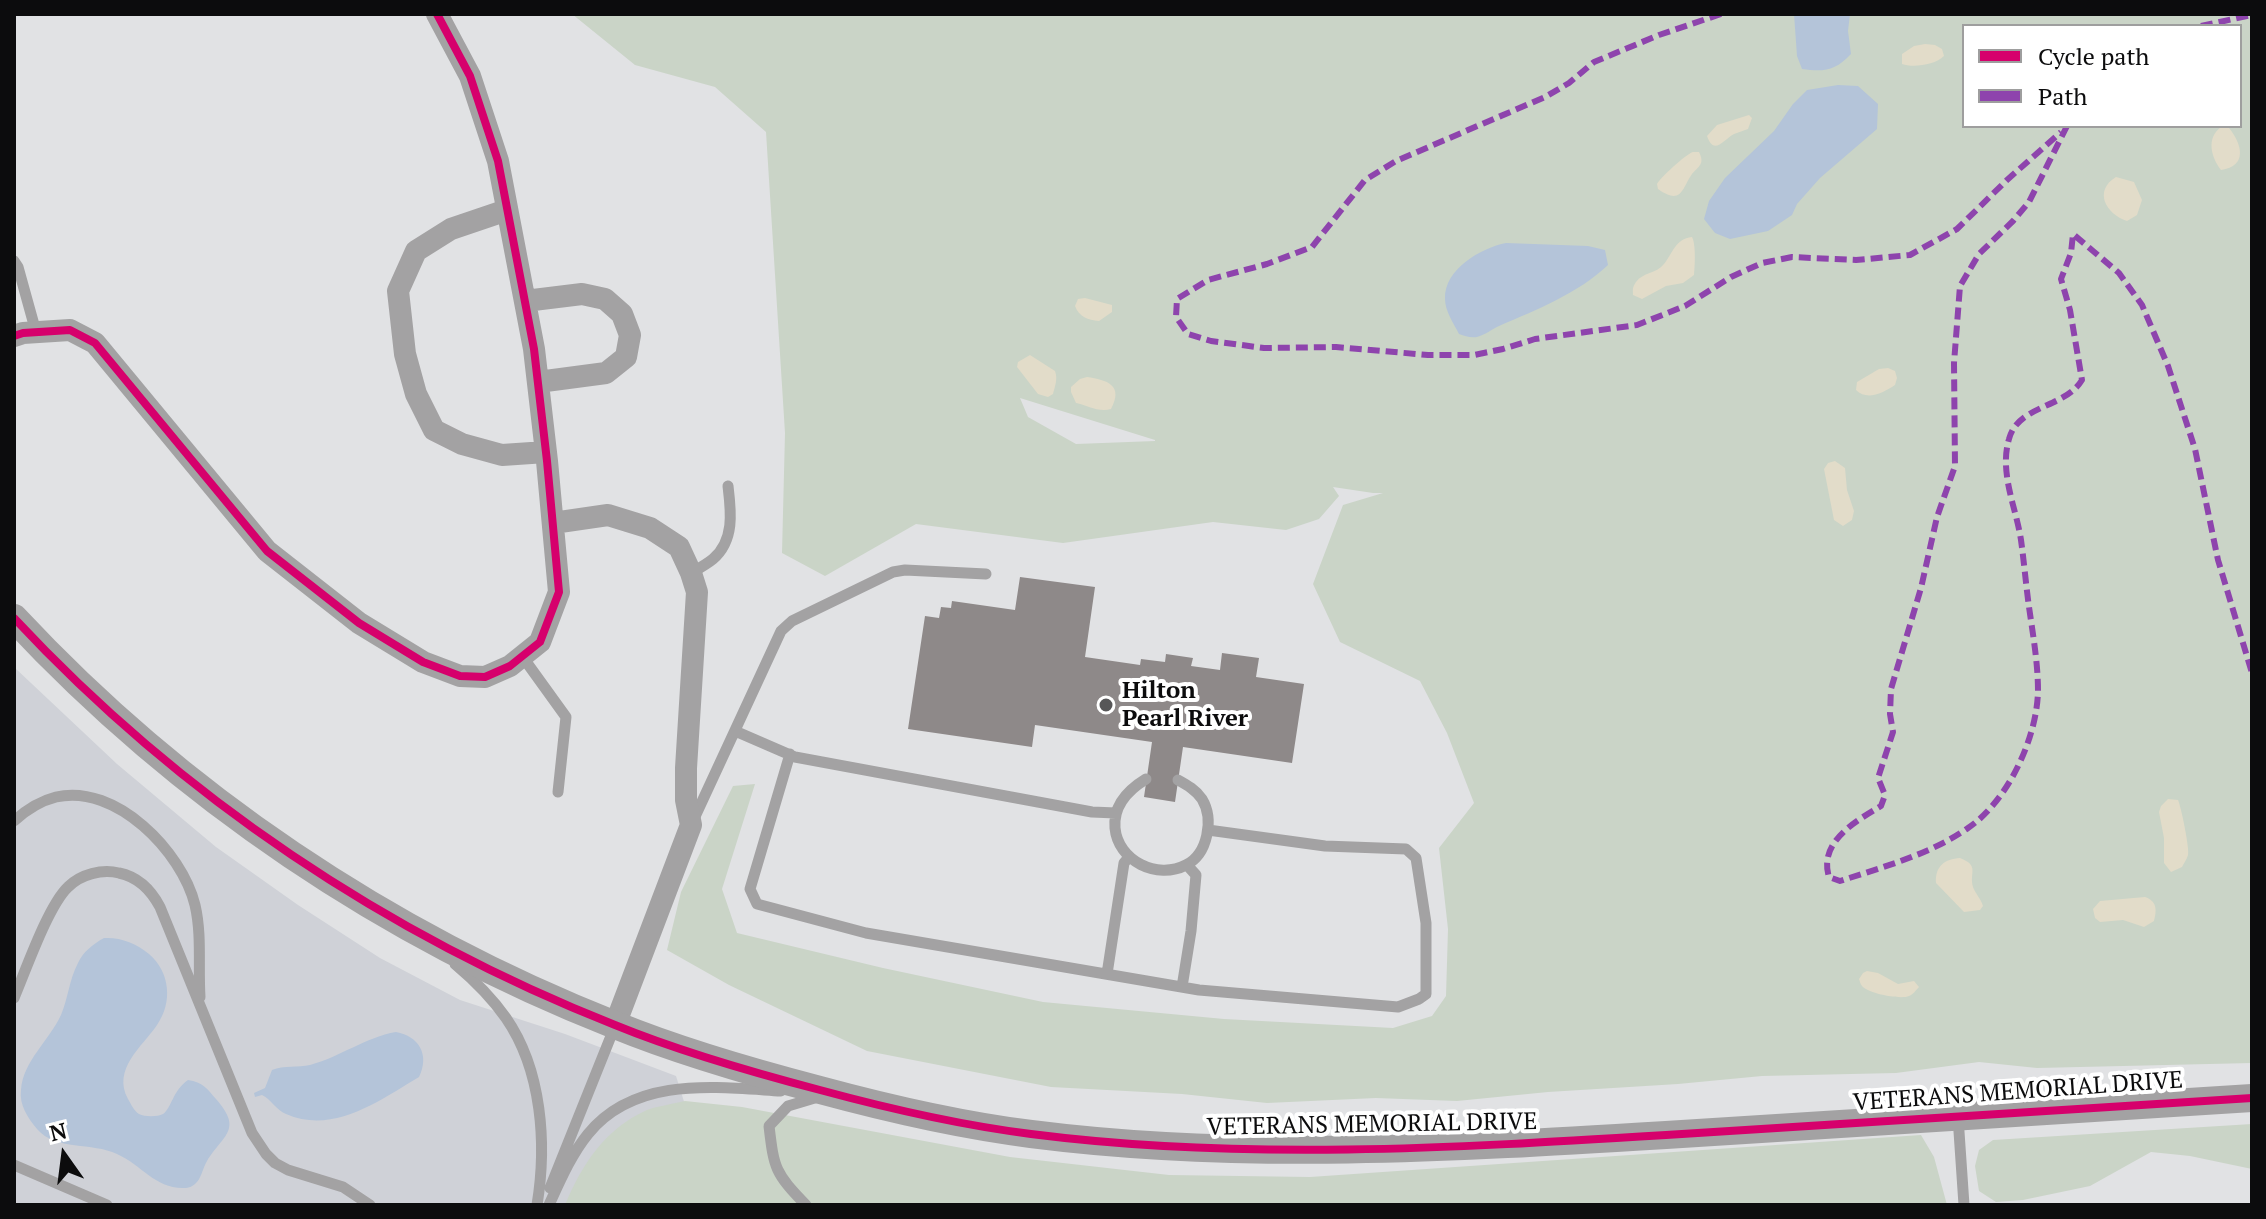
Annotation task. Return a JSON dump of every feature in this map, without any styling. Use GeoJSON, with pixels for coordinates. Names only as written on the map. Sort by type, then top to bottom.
{"type":"FeatureCollection","features":[{"type":"Feature","properties":{"kind":"street"},"geometry":{"type":"LineString","coordinates":[[25,334],[70,330],[95,343],[267,551],[359,623],[423,662],[460,676],[485,677],[510,666],[540,642],[559,592],[546,452],[525,301],[498,161],[470,76],[437,14]]}},
{"type":"Feature","properties":{"kind":"street"},"geometry":{"type":"LineString","coordinates":[[507,210],[451,229],[416,251],[398,291],[405,354],[416,394],[434,430],[462,444],[502,455],[546,452]]}},
{"type":"Feature","properties":{"kind":"street"},"geometry":{"type":"LineString","coordinates":[[525,301],[582,294],[605,299],[622,314],[630,335],[626,357],[606,373],[538,382]]}},
{"type":"Feature","properties":{"kind":"street"},"geometry":{"type":"LineString","coordinates":[[553,523],[608,515],[650,528],[679,547],[697,592],[686,768],[686,800],[691,825],[615,1025]]}},
{"type":"Feature","properties":{"kind":"street","name":"VETERANS MEMORIAL DRIVE"},"geometry":{"type":"LineString","coordinates":[[14,618],[82,687],[216,803],[310,867],[408,926],[507,977],[615,1025],[725,1064],[932,1118],[1033,1135],[1138,1145],[1339,1151],[2252,1098]]}},
{"type":"Feature","properties":{"kind":"lane"},"geometry":{"type":"LineString","coordinates":[[14,261],[18,267],[25,334]]}},
{"type":"Feature","properties":{"kind":"lane"},"geometry":{"type":"LineString","coordinates":[[691,573],[715,557],[729,534],[732,521],[728,486]]}},
{"type":"Feature","properties":{"kind":"lane"},"geometry":{"type":"LineString","coordinates":[[691,825],[781,631],[792,621],[893,572],[986,574]]}},
{"type":"Feature","properties":{"kind":"lane"},"geometry":{"type":"LineString","coordinates":[[14,634],[82,687]]}},
{"type":"Feature","properties":{"kind":"lane"},"geometry":{"type":"LineString","coordinates":[[522,656],[566,717],[558,792]]}},
{"type":"Feature","properties":{"kind":"lane"},"geometry":{"type":"LineString","coordinates":[[735,731],[790,754],[1092,812],[1116,813]]}},
{"type":"Feature","properties":{"kind":"lane"},"geometry":{"type":"LineString","coordinates":[[790,754],[750,889],[757,904],[866,933],[1182,987],[1398,1007],[1426,994],[1426,923],[1416,858],[1406,849],[1325,846],[1208,830]]}},
{"type":"Feature","properties":{"kind":"lane"},"geometry":{"type":"LineString","coordinates":[[1146,779],[1123,798],[1116,813],[1115,828],[1119,842],[1129,857],[1153,870],[1187,865],[1204,844],[1208,830],[1208,814],[1202,799],[1178,780]]}},
{"type":"Feature","properties":{"kind":"lane"},"geometry":{"type":"LineString","coordinates":[[14,821],[40,802],[59,796],[76,796],[96,800],[123,812],[159,840],[180,869],[195,904],[205,1017]]}},
{"type":"Feature","properties":{"kind":"lane"},"geometry":{"type":"LineString","coordinates":[[1107,974],[1124,863],[1129,857]]}},
{"type":"Feature","properties":{"kind":"lane"},"geometry":{"type":"LineString","coordinates":[[1182,987],[1196,875],[1187,865]]}},
{"type":"Feature","properties":{"kind":"lane"},"geometry":{"type":"LineString","coordinates":[[14,998],[60,896],[69,885],[96,872],[124,873],[136,879],[154,896],[252,1133],[266,1154],[288,1170],[343,1187],[370,1205]]}},
{"type":"Feature","properties":{"kind":"lane"},"geometry":{"type":"LineString","coordinates":[[408,926],[471,978],[506,1018],[518,1037],[533,1078],[537,1101],[541,1148],[537,1205]]}},
{"type":"Feature","properties":{"kind":"lane"},"geometry":{"type":"LineString","coordinates":[[546,1205],[615,1025]]}},
{"type":"Feature","properties":{"kind":"lane"},"geometry":{"type":"LineString","coordinates":[[546,1205],[576,1150],[590,1132],[620,1107],[637,1098],[657,1092],[695,1088],[830,1093]]}},
{"type":"Feature","properties":{"kind":"lane"},"geometry":{"type":"LineString","coordinates":[[806,1205],[783,1181],[773,1163],[769,1126],[788,1106],[830,1093]]}},
{"type":"Feature","properties":{"kind":"lane"},"geometry":{"type":"LineString","coordinates":[[1958,1116],[1964,1205]]}},
{"type":"Feature","properties":{"kind":"lane"},"geometry":{"type":"LineString","coordinates":[[14,1165],[107,1205]]}},
{"type":"Feature","properties":{"kind":"shaded area"},"geometry":{"type":"Polygon","coordinates":[[[572,14],[2252,14],[2252,1063],[2037,1068],[1979,1062],[1896,1073],[1762,1076],[1457,1101],[1376,1098],[1267,1103],[1182,1094],[1051,1087],[867,1051],[729,985],[667,950],[681,892],[733,786],[755,784],[722,889],[737,933],[1043,1002],[1224,1019],[1393,1028],[1432,1016],[1446,996],[1448,929],[1439,848],[1474,803],[1447,733],[1420,681],[1340,642],[1313,584],[1343,505],[1383,493],[1333,487],[1339,496],[1319,519],[1286,530],[1213,522],[1063,543],[916,524],[825,576],[782,553],[785,433],[766,132],[715,87],[635,65],[572,14]],[[1020,398],[1028,417],[1076,444],[1155,440],[1020,398]]]}},
{"type":"Feature","properties":{"kind":"shaded area"},"geometry":{"type":"Polygon","coordinates":[[[14,667],[117,764],[216,847],[380,958],[460,1000],[565,1034],[676,1076],[686,1108],[620,1205],[14,1205],[14,667]]]}},
{"type":"Feature","properties":{"kind":"shaded area"},"geometry":{"type":"Polygon","coordinates":[[[685,1101],[742,1107],[1010,1157],[1169,1175],[1310,1177],[1921,1135],[1934,1157],[1947,1205],[565,1205],[587,1162],[619,1127],[647,1110],[685,1101]]]}},
{"type":"Feature","properties":{"kind":"shaded area"},"geometry":{"type":"Polygon","coordinates":[[[2252,1124],[2252,1169],[2190,1156],[2151,1152],[2090,1186],[2023,1200],[1996,1202],[1979,1191],[1975,1166],[1979,1150],[1993,1140],[2252,1124]]]}},
{"type":"Feature","properties":{"kind":"sand"},"geometry":{"type":"Polygon","coordinates":[[[1925,44],[1942,49],[1944,56],[1924,65],[1902,64],[1902,54],[1914,46],[1925,44]]]}},
{"type":"Feature","properties":{"kind":"sand"},"geometry":{"type":"Polygon","coordinates":[[[1749,115],[1752,118],[1748,129],[1719,145],[1710,142],[1707,136],[1717,125],[1749,115]]]}},
{"type":"Feature","properties":{"kind":"sand"},"geometry":{"type":"Polygon","coordinates":[[[2229,128],[2239,147],[2239,159],[2230,168],[2221,170],[2215,159],[2212,142],[2216,131],[2229,128]]]}},
{"type":"Feature","properties":{"kind":"sand"},"geometry":{"type":"Polygon","coordinates":[[[1693,152],[1699,152],[1701,162],[1680,193],[1672,196],[1658,189],[1657,184],[1663,177],[1693,152]]]}},
{"type":"Feature","properties":{"kind":"sand"},"geometry":{"type":"Polygon","coordinates":[[[2116,177],[2134,182],[2142,200],[2137,215],[2127,221],[2113,213],[2105,202],[2105,189],[2116,177]]]}},
{"type":"Feature","properties":{"kind":"sand"},"geometry":{"type":"Polygon","coordinates":[[[1692,237],[1694,275],[1683,283],[1666,286],[1642,299],[1633,295],[1633,287],[1639,279],[1661,267],[1678,244],[1692,237]]]}},
{"type":"Feature","properties":{"kind":"sand"},"geometry":{"type":"Polygon","coordinates":[[[1078,299],[1112,305],[1112,312],[1099,321],[1084,317],[1075,306],[1078,299]]]}},
{"type":"Feature","properties":{"kind":"sand"},"geometry":{"type":"Polygon","coordinates":[[[1030,355],[1055,371],[1055,388],[1048,397],[1038,394],[1017,367],[1018,362],[1030,355]]]}},
{"type":"Feature","properties":{"kind":"sand"},"geometry":{"type":"Polygon","coordinates":[[[1879,369],[1895,371],[1895,385],[1870,395],[1856,390],[1857,382],[1879,369]]]}},
{"type":"Feature","properties":{"kind":"sand"},"geometry":{"type":"Polygon","coordinates":[[[1087,377],[1107,382],[1114,389],[1115,401],[1111,409],[1076,403],[1071,387],[1087,377]]]}},
{"type":"Feature","properties":{"kind":"sand"},"geometry":{"type":"Polygon","coordinates":[[[1835,461],[1845,468],[1847,490],[1854,511],[1852,520],[1843,526],[1834,520],[1824,469],[1828,463],[1835,461]]]}},
{"type":"Feature","properties":{"kind":"sand"},"geometry":{"type":"Polygon","coordinates":[[[2168,799],[2178,800],[2188,851],[2182,867],[2171,872],[2164,863],[2164,838],[2159,812],[2168,799]]]}},
{"type":"Feature","properties":{"kind":"sand"},"geometry":{"type":"Polygon","coordinates":[[[1960,858],[1972,867],[1973,887],[1983,906],[1980,910],[1964,912],[1936,883],[1942,864],[1960,858]]]}},
{"type":"Feature","properties":{"kind":"sand"},"geometry":{"type":"Polygon","coordinates":[[[2145,897],[2154,903],[2156,913],[2154,921],[2144,927],[2123,920],[2100,922],[2095,918],[2093,909],[2100,901],[2145,897]]]}},
{"type":"Feature","properties":{"kind":"sand"},"geometry":{"type":"Polygon","coordinates":[[[1867,971],[1878,973],[1898,984],[1914,981],[1919,987],[1905,997],[1877,993],[1861,984],[1859,979],[1867,971]]]}},
{"type":"Feature","properties":{"kind":"water"},"geometry":{"type":"Polygon","coordinates":[[[1794,14],[1850,14],[1848,31],[1851,54],[1829,69],[1802,69],[1797,56],[1794,14]]]}},
{"type":"Feature","properties":{"kind":"water"},"geometry":{"type":"Polygon","coordinates":[[[1838,85],[1858,86],[1878,104],[1877,129],[1820,178],[1797,204],[1792,215],[1768,231],[1730,239],[1715,233],[1704,219],[1709,201],[1725,178],[1774,131],[1807,90],[1838,85]]]}},
{"type":"Feature","properties":{"kind":"water"},"geometry":{"type":"Polygon","coordinates":[[[1506,243],[1588,246],[1605,250],[1608,265],[1570,293],[1483,335],[1472,337],[1459,334],[1445,304],[1446,288],[1451,278],[1475,255],[1506,243]]]}},
{"type":"Feature","properties":{"kind":"water"},"geometry":{"type":"Polygon","coordinates":[[[104,938],[128,942],[149,954],[161,969],[167,988],[162,1016],[126,1068],[124,1088],[134,1109],[144,1116],[163,1114],[188,1080],[207,1089],[228,1118],[228,1132],[207,1161],[198,1181],[191,1187],[166,1185],[107,1150],[64,1143],[45,1136],[27,1116],[23,1106],[21,1090],[26,1070],[61,1015],[80,959],[104,938]]]}},
{"type":"Feature","properties":{"kind":"water"},"geometry":{"type":"Polygon","coordinates":[[[396,1032],[411,1038],[420,1048],[423,1061],[419,1077],[356,1112],[339,1118],[304,1119],[283,1112],[262,1095],[255,1097],[254,1093],[265,1088],[272,1070],[310,1065],[396,1032]]]}},
{"type":"Feature","properties":{"kind":"building","name":"Hilton Pearl River"},"geometry":{"type":"Polygon","coordinates":[[[1020,577],[1095,587],[1085,657],[1140,665],[1141,659],[1165,662],[1166,654],[1193,658],[1191,666],[1220,670],[1222,653],[1259,658],[1256,677],[1304,684],[1292,763],[1183,747],[1175,802],[1144,797],[1152,742],[1035,725],[1032,747],[908,729],[925,616],[939,618],[941,607],[951,608],[952,601],[1015,610],[1020,577]]]}},
{"type":"Feature","properties":{"kind":"marked path"},"geometry":{"type":"LineString","coordinates":[[1721,14],[1594,62],[1569,83],[1545,97],[1396,161],[1365,180],[1312,247],[1267,264],[1208,280],[1177,299],[1176,317],[1188,334],[1211,341],[1264,348],[1336,347],[1428,355],[1474,355],[1535,339],[1637,325],[1685,306],[1731,277],[1762,263],[1792,257],[1856,260],[1910,255],[1957,229],[2061,132]]}},
{"type":"Feature","properties":{"kind":"marked path"},"geometry":{"type":"LineString","coordinates":[[2210,24],[2252,15]]}},
{"type":"Feature","properties":{"kind":"marked path"},"geometry":{"type":"LineString","coordinates":[[2066,128],[2029,202],[1979,254],[1960,286],[1954,363],[1955,466],[1937,517],[1921,588],[1891,689],[1893,732],[1878,778],[1885,795],[1881,806],[1851,826],[1834,843],[1827,865],[1829,877],[1840,881],[1890,865],[1923,853],[1968,828],[1996,802],[2026,748],[2036,709],[2037,670],[2021,540],[2007,477],[2006,452],[2014,428],[2022,419],[2065,396],[2082,380],[2070,310],[2061,279],[2071,253],[2073,234],[2119,273],[2142,305],[2168,366],[2195,449],[2218,560],[2252,673]]}},
{"type":"Feature","properties":{"kind":"cycle path"},"geometry":{"type":"LineString","coordinates":[[14,336],[70,330],[95,343],[267,551],[359,623],[423,662],[460,676],[485,677],[510,666],[540,642],[559,592],[547,461],[534,349],[498,161],[470,76],[437,14]]}},
{"type":"Feature","properties":{"kind":"cycle path"},"geometry":{"type":"LineString","coordinates":[[14,618],[78,683],[217,802],[292,855],[448,949],[531,989],[665,1044],[768,1076],[925,1116],[1031,1134],[1110,1142],[1269,1150],[1348,1150],[1587,1140],[2252,1098]]}},
{"type":"Feature","properties":{"kind":"place","name":"Hilton Pearl River"},"geometry":{"type":"Point","coordinates":[1106,705]}}]}
